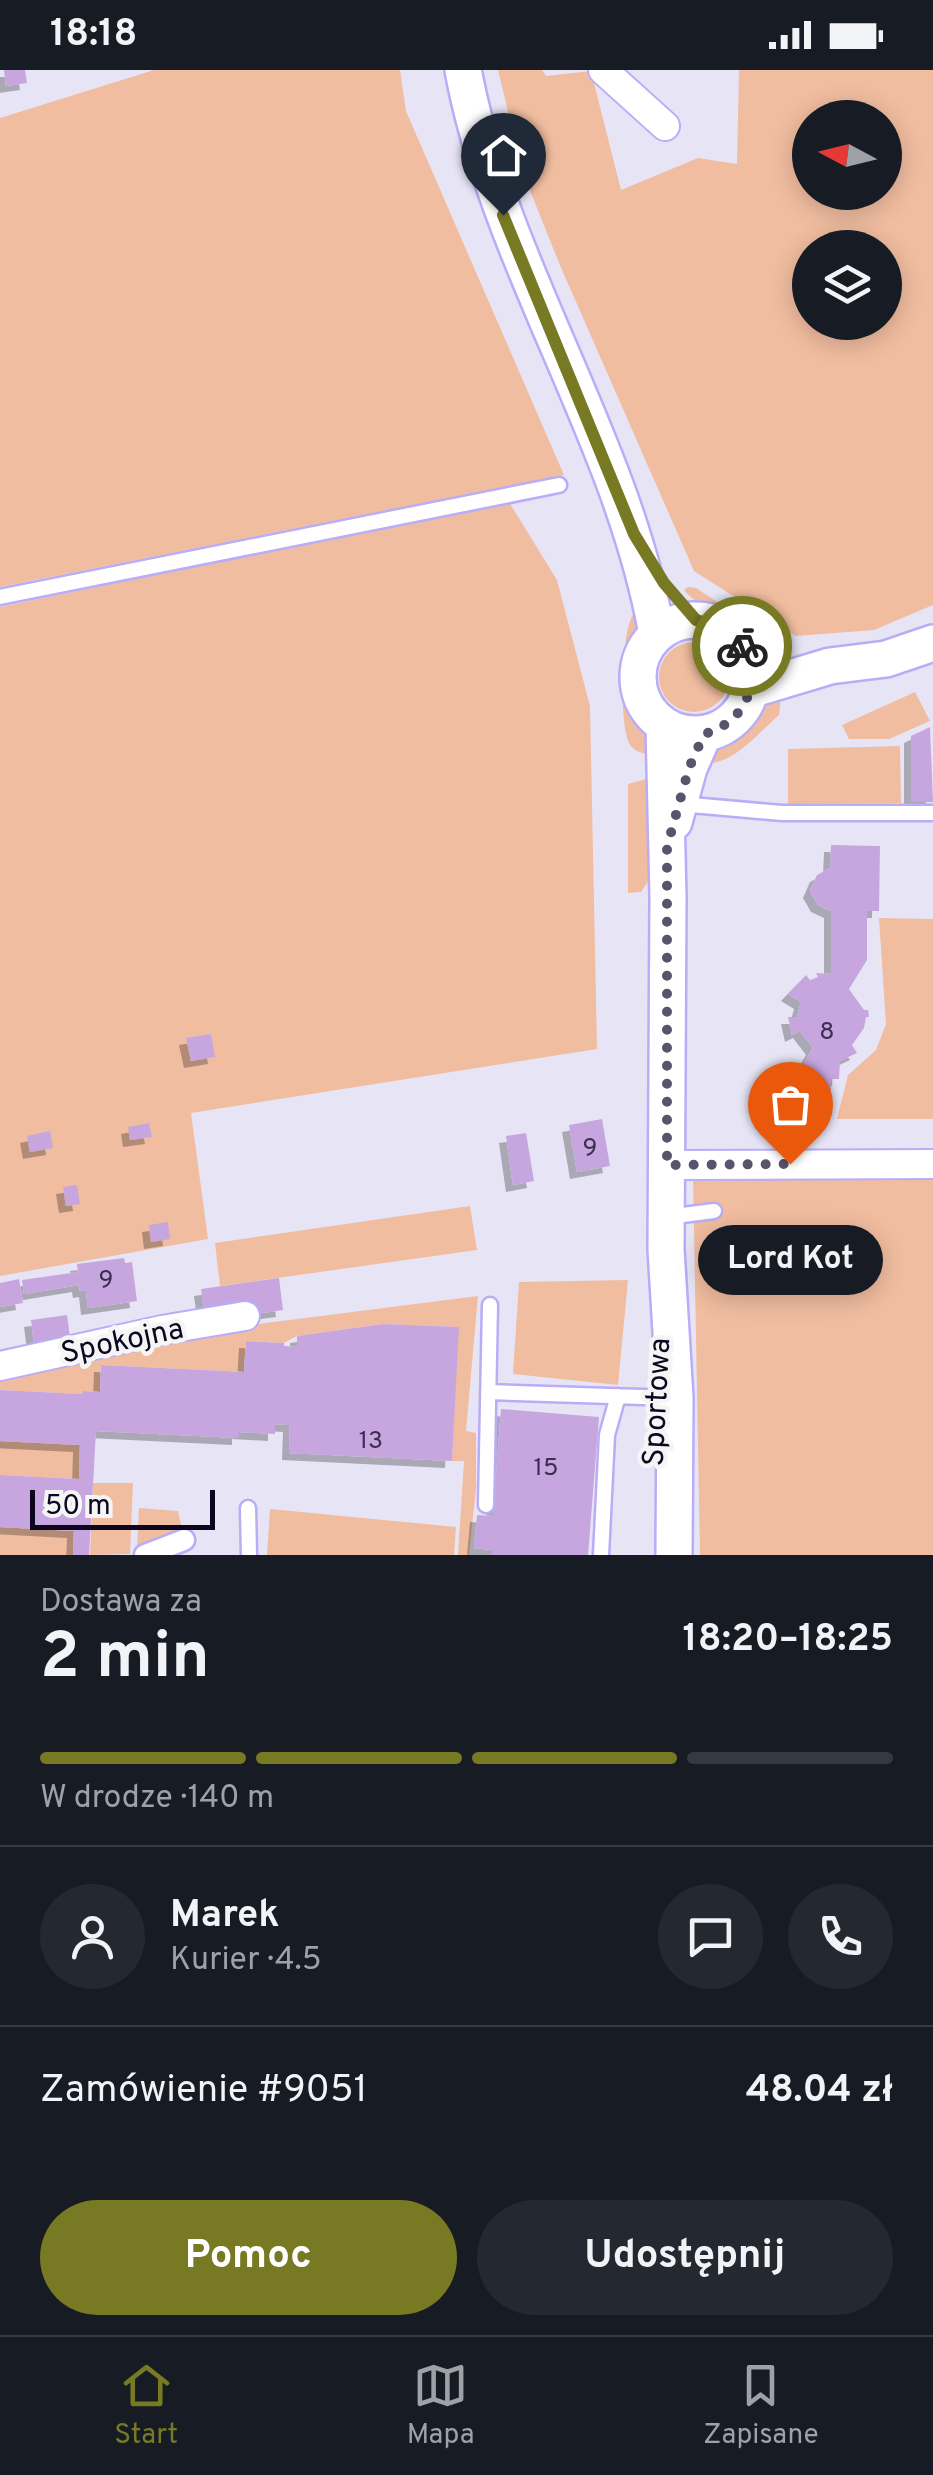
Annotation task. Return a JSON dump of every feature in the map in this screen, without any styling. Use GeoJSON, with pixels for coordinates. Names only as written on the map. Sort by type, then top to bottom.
{"type":"FeatureCollection","features":[{"type":"Feature","properties":{"kind":"street"},"geometry":{"type":"LineString","coordinates":[[463,70],[493,189],[634,534],[664,583],[696,620]]}},
{"type":"Feature","properties":{"kind":"street"},"geometry":{"type":"LineString","coordinates":[[602,70],[665,126]]}},
{"type":"Feature","properties":{"kind":"street"},"geometry":{"type":"LineString","coordinates":[[634,534],[657,634]]}},
{"type":"Feature","properties":{"kind":"street"},"geometry":{"type":"LineString","coordinates":[[696,620],[726,629],[746,653],[752,677],[737,716],[722,728],[704,734],[676,732],[664,725],[643,702],[638,682],[640,661],[657,634],[675,624],[696,620]]}},
{"type":"Feature","properties":{"kind":"street"},"geometry":{"type":"LineString","coordinates":[[750,690],[830,666],[886,658],[933,643]]}},
{"type":"Feature","properties":{"kind":"street"},"geometry":{"type":"LineString","coordinates":[[746,653],[830,666]]}},
{"type":"Feature","properties":{"kind":"street","name":"Sportowa"},"geometry":{"type":"LineString","coordinates":[[650,1555],[649,1397],[666,1233],[667,847],[672,802],[664,725]]}},
{"type":"Feature","properties":{"kind":"street","name":"Sportowa"},"geometry":{"type":"LineString","coordinates":[[672,802],[704,734]]}},
{"type":"Feature","properties":{"kind":"street"},"geometry":{"type":"LineString","coordinates":[[667,1165],[933,1164]]}},
{"type":"Feature","properties":{"kind":"street","name":"Spokojna"},"geometry":{"type":"LineString","coordinates":[[0,1366],[244,1316]]}},
{"type":"Feature","properties":{"kind":"street","name":"Sportowa"},"geometry":{"type":"LineString","coordinates":[[649,1397],[674,1555]]}},
{"type":"Feature","properties":{"kind":"street"},"geometry":{"type":"LineString","coordinates":[[145,1555],[184,1540]]}},
{"type":"Feature","properties":{"kind":"lane"},"geometry":{"type":"LineString","coordinates":[[0,597],[559,485]]}},
{"type":"Feature","properties":{"kind":"lane"},"geometry":{"type":"LineString","coordinates":[[672,802],[782,813],[933,813]]}},
{"type":"Feature","properties":{"kind":"lane"},"geometry":{"type":"LineString","coordinates":[[666,1233],[714,1212]]}},
{"type":"Feature","properties":{"kind":"lane"},"geometry":{"type":"LineString","coordinates":[[486,1505],[490,1305]]}},
{"type":"Feature","properties":{"kind":"lane"},"geometry":{"type":"LineString","coordinates":[[488,1392],[649,1397]]}},
{"type":"Feature","properties":{"kind":"lane"},"geometry":{"type":"LineString","coordinates":[[601,1555],[608,1435],[649,1397]]}},
{"type":"Feature","properties":{"kind":"lane"},"geometry":{"type":"LineString","coordinates":[[248,1508],[249,1555]]}},
{"type":"Feature","properties":{"kind":"shaded area"},"geometry":{"type":"Polygon","coordinates":[[[154,70],[400,70],[406,111],[564,475],[0,587],[0,118],[154,70]]]}},
{"type":"Feature","properties":{"kind":"shaded area"},"geometry":{"type":"Polygon","coordinates":[[[498,70],[542,70],[546,76],[591,71],[621,190],[698,158],[737,164],[739,70],[933,70],[933,605],[874,630],[796,636],[694,571],[523,173],[498,70]]]}},
{"type":"Feature","properties":{"kind":"shaded area"},"geometry":{"type":"Polygon","coordinates":[[[509,502],[557,580],[590,706],[597,1049],[191,1113],[208,1239],[0,1276],[0,607],[509,502]]]}},
{"type":"Feature","properties":{"kind":"shaded area"},"geometry":{"type":"Polygon","coordinates":[[[696,588],[774,639],[777,651],[695,601],[684,590],[696,588]]]}},
{"type":"Feature","properties":{"kind":"shaded area"},"geometry":{"type":"Polygon","coordinates":[[[636,610],[644,628],[634,651],[629,682],[649,754],[631,746],[624,715],[624,653],[636,610]]]}},
{"type":"Feature","properties":{"kind":"shaded area"},"geometry":{"type":"Polygon","coordinates":[[[694,642],[708,644],[719,652],[727,663],[727,691],[719,702],[708,710],[694,712],[680,710],[669,702],[661,691],[659,677],[661,663],[669,652],[680,644],[694,642]]]}},
{"type":"Feature","properties":{"kind":"shaded area"},"geometry":{"type":"Polygon","coordinates":[[[915,692],[930,721],[889,739],[849,739],[842,725],[915,692]]]}},
{"type":"Feature","properties":{"kind":"shaded area"},"geometry":{"type":"Polygon","coordinates":[[[781,696],[779,715],[744,748],[724,760],[702,763],[750,716],[781,696]]]}},
{"type":"Feature","properties":{"kind":"shaded area"},"geometry":{"type":"Polygon","coordinates":[[[900,746],[901,803],[788,804],[788,749],[900,746]]]}},
{"type":"Feature","properties":{"kind":"shaded area"},"geometry":{"type":"Polygon","coordinates":[[[650,778],[651,877],[641,892],[628,893],[628,784],[650,778]]]}},
{"type":"Feature","properties":{"kind":"shaded area"},"geometry":{"type":"Polygon","coordinates":[[[879,918],[933,919],[933,1119],[837,1119],[848,1075],[876,1050],[886,1024],[879,918]]]}},
{"type":"Feature","properties":{"kind":"shaded area"},"geometry":{"type":"Polygon","coordinates":[[[933,1175],[933,1555],[700,1555],[693,1176],[933,1175]]]}},
{"type":"Feature","properties":{"kind":"shaded area"},"geometry":{"type":"Polygon","coordinates":[[[470,1206],[477,1250],[220,1286],[215,1243],[470,1206]]]}},
{"type":"Feature","properties":{"kind":"shaded area"},"geometry":{"type":"Polygon","coordinates":[[[628,1280],[618,1385],[513,1374],[519,1282],[628,1280]]]}},
{"type":"Feature","properties":{"kind":"shaded area"},"geometry":{"type":"Polygon","coordinates":[[[478,1296],[466,1431],[476,1433],[476,1488],[469,1555],[458,1555],[464,1461],[452,1461],[458,1327],[383,1324],[297,1336],[284,1343],[246,1341],[244,1372],[101,1365],[100,1392],[0,1390],[0,1371],[203,1331],[478,1296]]]}},
{"type":"Feature","properties":{"kind":"shaded area"},"geometry":{"type":"Polygon","coordinates":[[[0,1441],[80,1445],[79,1479],[0,1475],[0,1441]]]}},
{"type":"Feature","properties":{"kind":"shaded area"},"geometry":{"type":"Polygon","coordinates":[[[93,1483],[133,1483],[130,1554],[90,1555],[93,1483]]]}},
{"type":"Feature","properties":{"kind":"shaded area"},"geometry":{"type":"Polygon","coordinates":[[[139,1508],[178,1511],[183,1533],[137,1549],[139,1508]]]}},
{"type":"Feature","properties":{"kind":"shaded area"},"geometry":{"type":"Polygon","coordinates":[[[270,1509],[456,1527],[454,1555],[267,1555],[270,1509]]]}},
{"type":"Feature","properties":{"kind":"shaded area"},"geometry":{"type":"Polygon","coordinates":[[[0,1527],[74,1531],[73,1555],[0,1555],[0,1527]]]}},
{"type":"Feature","properties":{"kind":"building"},"geometry":{"type":"Polygon","coordinates":[[[4,70],[25,70],[27,83],[6,86],[4,70]]]}},
{"type":"Feature","properties":{"kind":"building"},"geometry":{"type":"Polygon","coordinates":[[[930,727],[933,802],[911,802],[911,736],[930,727]]]}},
{"type":"Feature","properties":{"kind":"building"},"geometry":{"type":"Polygon","coordinates":[[[831,845],[880,846],[879,911],[867,911],[867,960],[849,989],[868,1010],[869,1017],[852,1045],[857,1053],[840,1061],[839,1079],[831,1079],[831,1099],[783,1099],[813,1048],[800,1031],[792,1035],[788,1017],[797,1017],[801,1002],[788,994],[806,975],[810,980],[818,977],[816,973],[831,974],[831,911],[818,905],[810,891],[817,875],[830,868],[831,845]]]}},
{"type":"Feature","properties":{"kind":"building"},"geometry":{"type":"Polygon","coordinates":[[[211,1034],[215,1057],[191,1061],[186,1038],[211,1034]]]}},
{"type":"Feature","properties":{"kind":"building"},"geometry":{"type":"Polygon","coordinates":[[[602,1119],[610,1166],[577,1172],[569,1125],[602,1119]]]}},
{"type":"Feature","properties":{"kind":"building"},"geometry":{"type":"Polygon","coordinates":[[[149,1123],[152,1137],[130,1140],[128,1127],[149,1123]]]}},
{"type":"Feature","properties":{"kind":"building"},"geometry":{"type":"Polygon","coordinates":[[[50,1131],[53,1148],[30,1152],[27,1136],[50,1131]]]}},
{"type":"Feature","properties":{"kind":"building"},"geometry":{"type":"Polygon","coordinates":[[[526,1133],[534,1181],[513,1185],[506,1136],[526,1133]]]}},
{"type":"Feature","properties":{"kind":"building"},"geometry":{"type":"Polygon","coordinates":[[[77,1185],[80,1204],[66,1206],[63,1187],[77,1185]]]}},
{"type":"Feature","properties":{"kind":"building"},"geometry":{"type":"Polygon","coordinates":[[[168,1222],[170,1239],[151,1242],[149,1225],[168,1222]]]}},
{"type":"Feature","properties":{"kind":"building"},"geometry":{"type":"Polygon","coordinates":[[[124,1258],[125,1263],[132,1262],[137,1301],[88,1308],[86,1290],[80,1291],[79,1285],[24,1294],[22,1280],[78,1272],[77,1264],[124,1258]]]}},
{"type":"Feature","properties":{"kind":"building"},"geometry":{"type":"Polygon","coordinates":[[[279,1278],[283,1310],[254,1314],[253,1303],[204,1310],[201,1289],[279,1278]]]}},
{"type":"Feature","properties":{"kind":"building"},"geometry":{"type":"Polygon","coordinates":[[[19,1279],[23,1303],[0,1307],[0,1283],[19,1279]]]}},
{"type":"Feature","properties":{"kind":"building"},"geometry":{"type":"Polygon","coordinates":[[[67,1315],[71,1345],[35,1350],[31,1320],[67,1315]]]}},
{"type":"Feature","properties":{"kind":"building"},"geometry":{"type":"Polygon","coordinates":[[[383,1324],[459,1327],[452,1461],[289,1453],[290,1425],[275,1424],[275,1434],[239,1432],[239,1438],[96,1431],[89,1555],[73,1555],[74,1531],[0,1527],[0,1475],[79,1479],[80,1445],[0,1441],[0,1390],[100,1392],[101,1365],[244,1372],[246,1341],[297,1347],[297,1336],[383,1324]]]}},
{"type":"Feature","properties":{"kind":"building"},"geometry":{"type":"Polygon","coordinates":[[[501,1409],[599,1417],[588,1555],[492,1555],[492,1550],[474,1548],[477,1515],[493,1516],[501,1409]]]}},
{"type":"Feature","properties":{"kind":"way so far"},"geometry":{"type":"LineString","coordinates":[[742,646],[752,677],[748,699],[730,722],[704,734],[689,768],[667,847],[667,1165],[790,1164]]}},
{"type":"Feature","properties":{"kind":"place","name":"Lord Kot"},"geometry":{"type":"Point","coordinates":[790,1164]}},
{"type":"Feature","properties":{"kind":"route"},"geometry":{"type":"LineString","coordinates":[[503,215],[634,534],[664,583],[696,620],[726,629],[742,646]]}}]}
